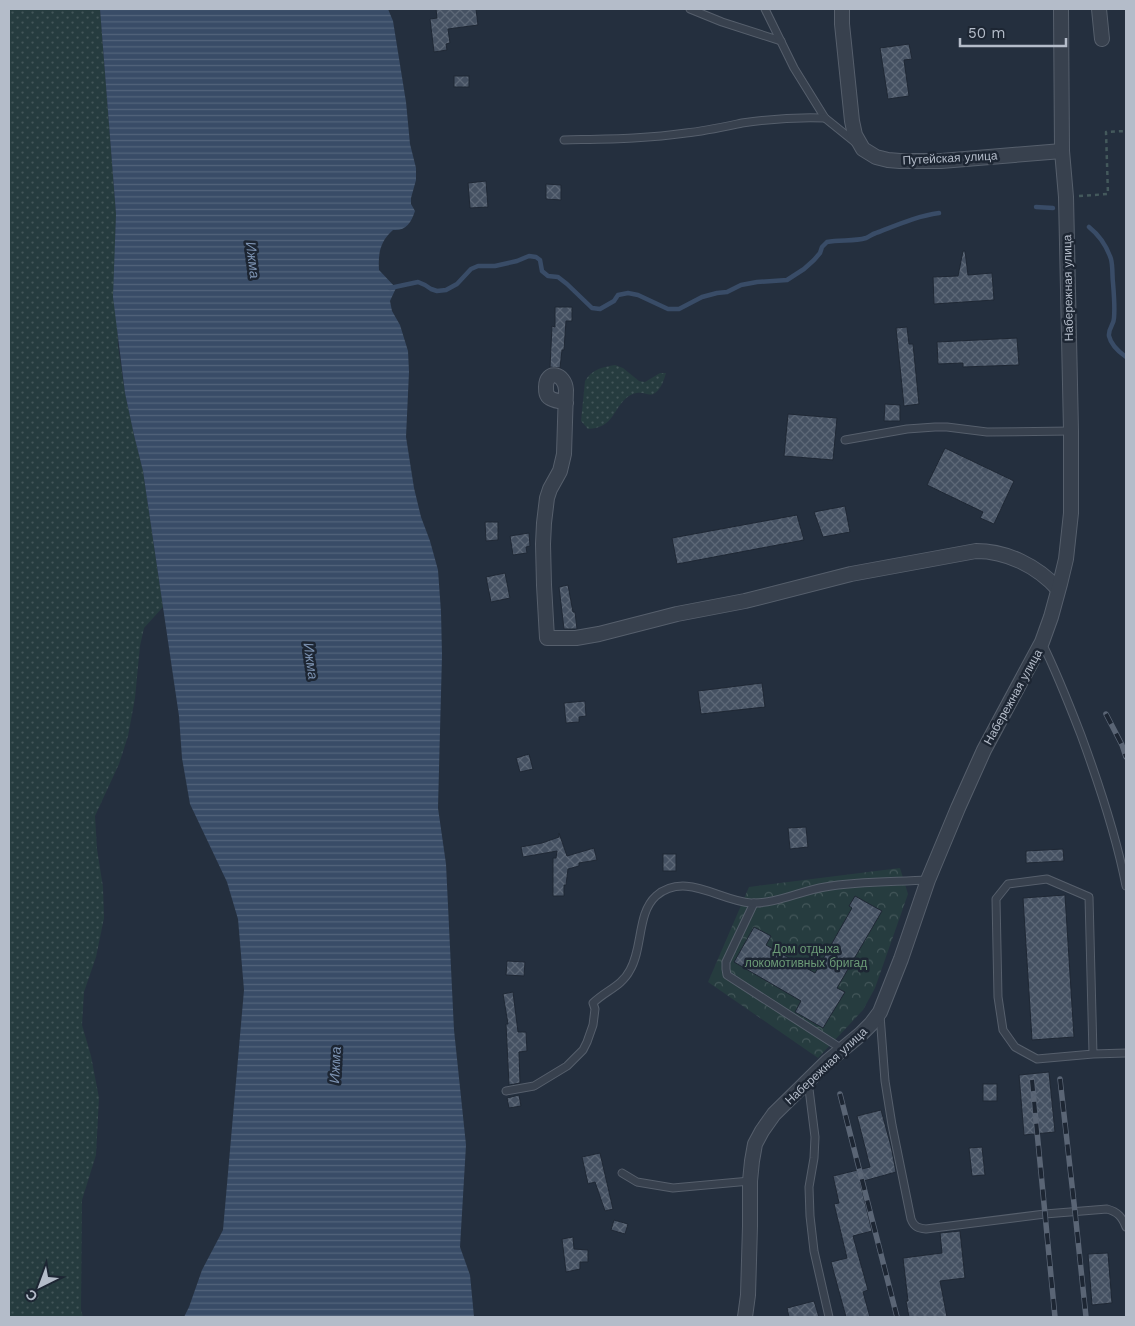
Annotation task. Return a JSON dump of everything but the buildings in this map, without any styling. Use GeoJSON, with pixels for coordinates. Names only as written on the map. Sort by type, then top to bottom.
{"type":"FeatureCollection","features":[{"type":"Feature","properties":{"kind":"street"},"geometry":{"type":"LineString","coordinates":[[842,9],[852,121],[855,135],[863,149]]}},
{"type":"Feature","properties":{"kind":"street","name":"Набережная улица"},"geometry":{"type":"LineString","coordinates":[[745,1317],[748,1295],[750,1181],[756,1144],[762,1131],[774,1114],[827,1062],[861,1034],[880,1012],[928,880],[958,808],[984,750],[1042,642],[1051,617],[1066,560],[1071,513],[1071,431],[1066,197],[1062,151],[1060,9]]}},
{"type":"Feature","properties":{"kind":"street"},"geometry":{"type":"LineString","coordinates":[[1099,9],[1102,38]]}},
{"type":"Feature","properties":{"kind":"street","name":"Путейская улица"},"geometry":{"type":"LineString","coordinates":[[863,149],[876,157],[900,161],[941,161],[1062,151]]}},
{"type":"Feature","properties":{"kind":"street"},"geometry":{"type":"LineString","coordinates":[[566,403],[564,454],[560,471],[550,489],[544,523],[544,585],[547,638],[569,638],[599,634],[690,611],[745,601],[851,574],[976,551],[990,551],[1014,558],[1039,572],[1058,589]]}},
{"type":"Feature","properties":{"kind":"lane"},"geometry":{"type":"LineString","coordinates":[[690,9],[722,22],[781,41]]}},
{"type":"Feature","properties":{"kind":"lane"},"geometry":{"type":"LineString","coordinates":[[765,9],[794,68],[826,118],[863,149]]}},
{"type":"Feature","properties":{"kind":"lane"},"geometry":{"type":"LineString","coordinates":[[564,140],[651,137],[710,130],[767,120],[826,118]]}},
{"type":"Feature","properties":{"kind":"lane"},"geometry":{"type":"LineString","coordinates":[[845,440],[908,428],[947,427],[987,432],[1071,431]]}},
{"type":"Feature","properties":{"kind":"lane"},"geometry":{"type":"LineString","coordinates":[[1042,642],[1090,759],[1115,838],[1126,886]]}},
{"type":"Feature","properties":{"kind":"lane"},"geometry":{"type":"LineString","coordinates":[[1093,1054],[1089,897],[1047,879],[1008,884],[996,899],[998,997],[1003,1030],[1015,1047],[1037,1058],[1126,1053]]}},
{"type":"Feature","properties":{"kind":"lane"},"geometry":{"type":"LineString","coordinates":[[506,1091],[534,1086],[567,1066],[583,1050],[593,1025],[595,1009],[593,1002],[619,984],[630,971],[635,960],[645,912],[649,904],[660,893],[671,888],[694,886],[740,902],[754,903],[781,899],[824,886],[928,880]]}},
{"type":"Feature","properties":{"kind":"lane"},"geometry":{"type":"LineString","coordinates":[[754,903],[726,962],[727,975],[842,1049]]}},
{"type":"Feature","properties":{"kind":"lane"},"geometry":{"type":"LineString","coordinates":[[880,1012],[892,1125],[911,1219],[916,1227],[926,1230],[1045,1214],[1108,1209],[1120,1215],[1126,1227]]}},
{"type":"Feature","properties":{"kind":"lane"},"geometry":{"type":"LineString","coordinates":[[808,1081],[815,1137],[814,1158],[809,1186],[810,1216],[814,1251],[829,1317]]}},
{"type":"Feature","properties":{"kind":"lane"},"geometry":{"type":"LineString","coordinates":[[622,1173],[637,1182],[673,1188],[750,1181]]}},
{"type":"Feature","properties":{"kind":"path"},"geometry":{"type":"LineString","coordinates":[[1066,197],[1108,194],[1106,132],[1126,132]]}},
{"type":"Feature","properties":{"kind":"green space"},"geometry":{"type":"Polygon","coordinates":[[[9,9],[100,9],[116,214],[115,254],[118,346],[125,393],[143,471],[163,607],[144,628],[128,736],[119,764],[95,816],[97,849],[103,887],[104,918],[96,957],[84,992],[82,1025],[91,1056],[99,1098],[96,1155],[82,1200],[81,1310],[83,1317],[9,1317],[9,9]]]}},
{"type":"Feature","properties":{"kind":"green space"},"geometry":{"type":"Polygon","coordinates":[[[615,365],[623,368],[639,381],[645,382],[660,373],[666,373],[661,387],[655,393],[637,393],[629,396],[608,421],[597,428],[588,429],[581,421],[585,381],[594,371],[615,365]]]}},
{"type":"Feature","properties":{"kind":"green space","name":"Дом отдыха локомотивных бригад"},"geometry":{"type":"Polygon","coordinates":[[[900,868],[908,894],[875,988],[863,1010],[818,1058],[708,982],[749,887],[900,868]]]}},
{"type":"Feature","properties":{"kind":"water","name":"Ижма"},"geometry":{"type":"Polygon","coordinates":[[[100,9],[388,9],[393,21],[406,102],[410,144],[416,168],[416,180],[411,198],[411,204],[415,211],[405,228],[393,230],[385,239],[380,253],[379,270],[396,288],[390,301],[392,311],[400,325],[408,351],[406,437],[414,488],[438,570],[442,655],[438,808],[446,864],[454,1030],[466,1145],[460,1247],[470,1275],[474,1317],[184,1317],[202,1270],[223,1230],[244,990],[238,919],[227,882],[190,804],[143,471],[125,393],[113,297],[116,214],[100,9]]]}},
{"type":"Feature","properties":{"kind":"waterway"},"geometry":{"type":"LineString","coordinates":[[1036,207],[1053,208]]}},
{"type":"Feature","properties":{"kind":"waterway"},"geometry":{"type":"LineString","coordinates":[[390,288],[418,282],[437,291],[446,290],[457,284],[471,269],[478,266],[495,266],[529,256],[540,260],[542,271],[548,276],[558,277],[592,308],[600,309],[614,301],[618,295],[628,293],[638,295],[668,309],[679,309],[702,297],[727,292],[741,285],[787,280],[814,260],[827,242],[866,238],[907,221],[939,213]]}},
{"type":"Feature","properties":{"kind":"waterway"},"geometry":{"type":"LineString","coordinates":[[1089,227],[1102,242],[1111,259],[1114,320],[1109,336],[1113,345],[1126,357]]}},
{"type":"Feature","properties":{"kind":"railway"},"geometry":{"type":"LineString","coordinates":[[1106,714],[1126,757]]}},
{"type":"Feature","properties":{"kind":"railway"},"geometry":{"type":"LineString","coordinates":[[1060,1079],[1086,1317]]}},
{"type":"Feature","properties":{"kind":"railway"},"geometry":{"type":"LineString","coordinates":[[1032,1080],[1055,1317]]}},
{"type":"Feature","properties":{"kind":"railway"},"geometry":{"type":"LineString","coordinates":[[840,1094],[897,1317]]}}]}
